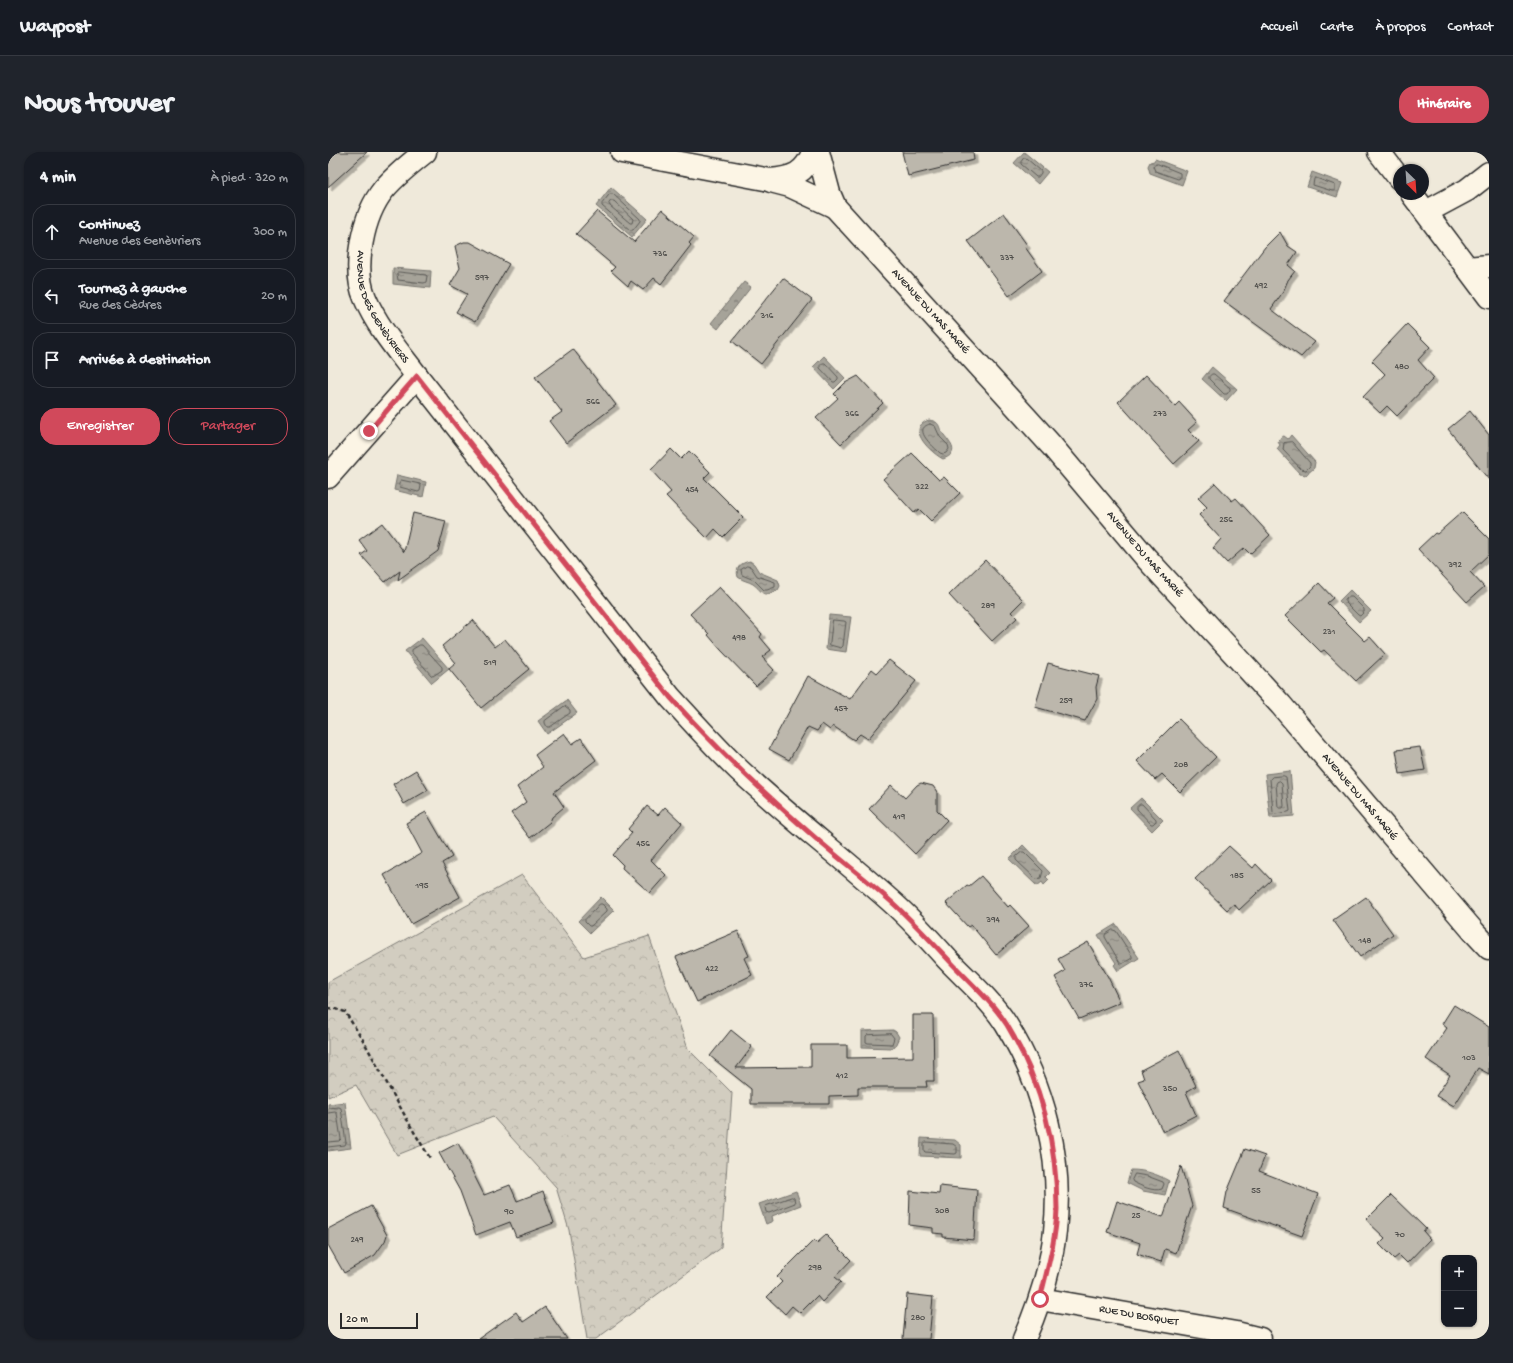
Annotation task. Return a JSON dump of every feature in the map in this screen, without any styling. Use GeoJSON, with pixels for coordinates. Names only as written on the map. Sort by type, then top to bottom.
{"type":"FeatureCollection","features":[{"type":"Feature","properties":{"kind":"street","name":"AVENUE DES GENÈVRIERS"},"geometry":{"type":"LineString","coordinates":[[425,152],[402,170],[384,189],[377,200],[364,234],[359,260],[360,285],[370,310],[417,376],[670,697],[704,736],[740,771],[895,905],[992,1006],[1007,1025],[1028,1065],[1036,1085],[1053,1148],[1057,1211],[1055,1234],[1040,1299],[1024,1339]]}},
{"type":"Feature","properties":{"kind":"street"},"geometry":{"type":"LineString","coordinates":[[622,152],[770,180],[790,186],[835,208]]}},
{"type":"Feature","properties":{"kind":"street"},"geometry":{"type":"LineString","coordinates":[[770,180],[794,176],[801,172],[810,160],[813,152]]}},
{"type":"Feature","properties":{"kind":"street","name":"AVENUE DU MAS MARIÉ"},"geometry":{"type":"LineString","coordinates":[[818,152],[829,193],[835,208],[1051,445],[1147,559],[1281,706],[1464,921],[1489,948]]}},
{"type":"Feature","properties":{"kind":"street"},"geometry":{"type":"LineString","coordinates":[[1379,152],[1393,170]]}},
{"type":"Feature","properties":{"kind":"street"},"geometry":{"type":"LineString","coordinates":[[1426,212],[1467,190],[1489,173]]}},
{"type":"Feature","properties":{"kind":"street"},"geometry":{"type":"LineString","coordinates":[[1417,200],[1489,297]]}},
{"type":"Feature","properties":{"kind":"street"},"geometry":{"type":"LineString","coordinates":[[1467,268],[1489,266]]}},
{"type":"Feature","properties":{"kind":"street"},"geometry":{"type":"LineString","coordinates":[[328,477],[417,376]]}},
{"type":"Feature","properties":{"kind":"street","name":"RUE DU BOSQUET"},"geometry":{"type":"LineString","coordinates":[[1040,1299],[1260,1339]]}},
{"type":"Feature","properties":{"kind":"path"},"geometry":{"type":"LineString","coordinates":[[328,1008],[346,1012],[430,1158]]}},
{"type":"Feature","properties":{"kind":"green space"},"geometry":{"type":"Polygon","coordinates":[[[522,875],[584,957],[649,936],[688,1049],[732,1093],[721,1248],[596,1339],[587,1339],[569,1230],[556,1187],[493,1117],[397,1155],[356,1085],[328,1097],[328,982],[522,875]]]}},
{"type":"Feature","properties":{"kind":"water"},"geometry":{"type":"Polygon","coordinates":[[[1024,152],[1048,172],[1038,184],[1014,163],[1024,152]]]}},
{"type":"Feature","properties":{"kind":"water"},"geometry":{"type":"Polygon","coordinates":[[[1155,159],[1187,171],[1182,185],[1150,173],[1148,166],[1150,162],[1154,161],[1155,159]]]}},
{"type":"Feature","properties":{"kind":"water"},"geometry":{"type":"Polygon","coordinates":[[[1312,172],[1342,183],[1337,197],[1307,187],[1312,172]]]}},
{"type":"Feature","properties":{"kind":"water"},"geometry":{"type":"Polygon","coordinates":[[[611,187],[647,219],[632,237],[596,206],[611,187]]]}},
{"type":"Feature","properties":{"kind":"water"},"geometry":{"type":"Polygon","coordinates":[[[393,268],[431,271],[430,288],[393,284],[393,268]]]}},
{"type":"Feature","properties":{"kind":"water"},"geometry":{"type":"Polygon","coordinates":[[[744,282],[751,287],[718,329],[711,323],[744,282]]]}},
{"type":"Feature","properties":{"kind":"water"},"geometry":{"type":"Polygon","coordinates":[[[824,356],[845,378],[834,389],[813,367],[824,356]]]}},
{"type":"Feature","properties":{"kind":"water"},"geometry":{"type":"Polygon","coordinates":[[[1212,367],[1237,389],[1226,401],[1202,379],[1212,367]]]}},
{"type":"Feature","properties":{"kind":"water"},"geometry":{"type":"Polygon","coordinates":[[[929,420],[938,424],[951,445],[953,451],[948,457],[943,459],[938,456],[922,440],[919,434],[919,428],[922,424],[929,420]]]}},
{"type":"Feature","properties":{"kind":"water"},"geometry":{"type":"Polygon","coordinates":[[[1291,435],[1315,462],[1314,468],[1306,475],[1300,474],[1277,449],[1280,445],[1278,442],[1281,437],[1284,436],[1288,439],[1291,435]]]}},
{"type":"Feature","properties":{"kind":"water"},"geometry":{"type":"Polygon","coordinates":[[[397,475],[426,482],[423,497],[394,490],[397,475]]]}},
{"type":"Feature","properties":{"kind":"water"},"geometry":{"type":"Polygon","coordinates":[[[750,561],[759,572],[778,580],[780,586],[778,590],[765,594],[753,584],[738,577],[738,568],[744,563],[750,561]]]}},
{"type":"Feature","properties":{"kind":"water"},"geometry":{"type":"Polygon","coordinates":[[[1350,590],[1371,611],[1359,622],[1339,601],[1350,590]]]}},
{"type":"Feature","properties":{"kind":"water"},"geometry":{"type":"Polygon","coordinates":[[[829,615],[851,617],[846,652],[826,649],[829,615]]]}},
{"type":"Feature","properties":{"kind":"water"},"geometry":{"type":"Polygon","coordinates":[[[422,638],[449,669],[432,683],[405,651],[422,638]]]}},
{"type":"Feature","properties":{"kind":"water"},"geometry":{"type":"Polygon","coordinates":[[[567,700],[577,713],[547,734],[538,721],[567,700]]]}},
{"type":"Feature","properties":{"kind":"water"},"geometry":{"type":"Polygon","coordinates":[[[1290,771],[1294,816],[1270,818],[1265,774],[1290,771]]]}},
{"type":"Feature","properties":{"kind":"water"},"geometry":{"type":"Polygon","coordinates":[[[1141,798],[1163,820],[1152,831],[1130,808],[1141,798]]]}},
{"type":"Feature","properties":{"kind":"water"},"geometry":{"type":"Polygon","coordinates":[[[1023,845],[1050,873],[1046,877],[1049,880],[1044,885],[1042,882],[1037,886],[1009,859],[1023,845]]]}},
{"type":"Feature","properties":{"kind":"water"},"geometry":{"type":"Polygon","coordinates":[[[601,897],[614,910],[590,933],[578,921],[601,897]]]}},
{"type":"Feature","properties":{"kind":"water"},"geometry":{"type":"Polygon","coordinates":[[[1116,924],[1139,958],[1118,971],[1114,965],[1116,963],[1098,935],[1116,924]]]}},
{"type":"Feature","properties":{"kind":"water"},"geometry":{"type":"Polygon","coordinates":[[[893,1030],[899,1037],[895,1046],[892,1048],[862,1047],[862,1031],[893,1030]]]}},
{"type":"Feature","properties":{"kind":"water"},"geometry":{"type":"Polygon","coordinates":[[[345,1102],[351,1148],[328,1151],[328,1104],[345,1102]]]}},
{"type":"Feature","properties":{"kind":"water"},"geometry":{"type":"Polygon","coordinates":[[[921,1138],[955,1140],[961,1145],[961,1158],[920,1156],[921,1138]]]}},
{"type":"Feature","properties":{"kind":"water"},"geometry":{"type":"Polygon","coordinates":[[[1131,1170],[1151,1173],[1169,1181],[1165,1195],[1143,1191],[1127,1183],[1131,1170]]]}},
{"type":"Feature","properties":{"kind":"water"},"geometry":{"type":"Polygon","coordinates":[[[796,1191],[801,1205],[772,1216],[773,1221],[766,1224],[759,1204],[796,1191]]]}},
{"type":"Feature","properties":{"kind":"building"},"geometry":{"type":"Polygon","coordinates":[[[328,152],[367,152],[328,187],[328,152]]]}},
{"type":"Feature","properties":{"kind":"building"},"geometry":{"type":"Polygon","coordinates":[[[902,152],[973,152],[974,160],[908,176],[902,152]]]}},
{"type":"Feature","properties":{"kind":"building"},"geometry":{"type":"Polygon","coordinates":[[[662,209],[694,237],[689,243],[691,245],[661,284],[654,278],[643,290],[631,281],[628,286],[611,271],[615,267],[576,234],[597,211],[634,242],[662,209]]]}},
{"type":"Feature","properties":{"kind":"building"},"geometry":{"type":"Polygon","coordinates":[[[1004,213],[1027,245],[1025,247],[1042,271],[1009,296],[968,241],[1004,213]]]}},
{"type":"Feature","properties":{"kind":"building"},"geometry":{"type":"Polygon","coordinates":[[[1280,232],[1288,246],[1297,252],[1288,265],[1295,271],[1271,309],[1315,342],[1301,357],[1224,301],[1265,247],[1280,232]]]}},
{"type":"Feature","properties":{"kind":"building"},"geometry":{"type":"Polygon","coordinates":[[[464,242],[470,242],[509,264],[475,322],[456,312],[467,294],[450,285],[460,268],[455,246],[464,242]]]}},
{"type":"Feature","properties":{"kind":"building"},"geometry":{"type":"Polygon","coordinates":[[[783,278],[812,300],[761,364],[732,341],[783,278]]]}},
{"type":"Feature","properties":{"kind":"building"},"geometry":{"type":"Polygon","coordinates":[[[1407,324],[1430,347],[1418,360],[1434,378],[1397,416],[1387,406],[1380,413],[1363,397],[1385,374],[1372,361],[1407,324]]]}},
{"type":"Feature","properties":{"kind":"building"},"geometry":{"type":"Polygon","coordinates":[[[573,349],[616,405],[566,443],[549,421],[562,412],[535,377],[573,349]]]}},
{"type":"Feature","properties":{"kind":"building"},"geometry":{"type":"Polygon","coordinates":[[[1146,375],[1175,406],[1179,402],[1197,422],[1188,430],[1199,441],[1174,464],[1118,402],[1146,375]]]}},
{"type":"Feature","properties":{"kind":"building"},"geometry":{"type":"Polygon","coordinates":[[[858,376],[883,403],[841,444],[816,418],[838,398],[834,394],[845,383],[858,376]]]}},
{"type":"Feature","properties":{"kind":"building"},"geometry":{"type":"Polygon","coordinates":[[[1470,411],[1489,435],[1489,480],[1448,429],[1470,411]]]}},
{"type":"Feature","properties":{"kind":"building"},"geometry":{"type":"Polygon","coordinates":[[[671,449],[681,459],[689,451],[710,472],[704,478],[743,517],[723,537],[715,529],[707,538],[666,496],[671,492],[651,470],[671,449]]]}},
{"type":"Feature","properties":{"kind":"building"},"geometry":{"type":"Polygon","coordinates":[[[912,453],[939,480],[944,477],[960,493],[931,521],[919,509],[914,513],[883,479],[912,453]]]}},
{"type":"Feature","properties":{"kind":"building"},"geometry":{"type":"Polygon","coordinates":[[[1215,483],[1232,501],[1236,498],[1270,535],[1250,554],[1244,548],[1227,563],[1213,548],[1221,539],[1199,515],[1207,507],[1198,498],[1215,483]]]}},
{"type":"Feature","properties":{"kind":"building"},"geometry":{"type":"Polygon","coordinates":[[[1462,512],[1489,539],[1489,554],[1470,572],[1484,587],[1467,602],[1418,549],[1435,533],[1437,534],[1462,512]]]}},
{"type":"Feature","properties":{"kind":"building"},"geometry":{"type":"Polygon","coordinates":[[[413,513],[446,521],[438,551],[398,580],[400,571],[385,582],[361,555],[367,551],[359,540],[382,523],[404,552],[413,513]]]}},
{"type":"Feature","properties":{"kind":"building"},"geometry":{"type":"Polygon","coordinates":[[[985,560],[1023,600],[1011,612],[1017,618],[992,641],[949,595],[985,560]]]}},
{"type":"Feature","properties":{"kind":"building"},"geometry":{"type":"Polygon","coordinates":[[[1319,583],[1333,598],[1327,603],[1365,641],[1370,637],[1385,654],[1356,681],[1324,650],[1321,652],[1285,616],[1319,583]]]}},
{"type":"Feature","properties":{"kind":"building"},"geometry":{"type":"Polygon","coordinates":[[[719,587],[762,634],[760,637],[771,650],[762,657],[774,670],[756,686],[721,650],[708,635],[709,634],[690,614],[719,587]]]}},
{"type":"Feature","properties":{"kind":"building"},"geometry":{"type":"Polygon","coordinates":[[[473,620],[495,647],[505,639],[529,669],[481,708],[449,669],[456,663],[442,646],[473,620]]]}},
{"type":"Feature","properties":{"kind":"building"},"geometry":{"type":"Polygon","coordinates":[[[889,660],[916,681],[868,739],[860,734],[854,740],[833,726],[830,730],[822,724],[817,731],[808,727],[789,760],[769,749],[808,676],[850,699],[872,669],[877,673],[889,660]]]}},
{"type":"Feature","properties":{"kind":"building"},"geometry":{"type":"Polygon","coordinates":[[[1048,663],[1099,676],[1096,687],[1097,699],[1085,721],[1035,707],[1048,663]]]}},
{"type":"Feature","properties":{"kind":"building"},"geometry":{"type":"Polygon","coordinates":[[[1179,719],[1216,757],[1180,792],[1162,774],[1155,780],[1137,761],[1179,719]]]}},
{"type":"Feature","properties":{"kind":"building"},"geometry":{"type":"Polygon","coordinates":[[[564,733],[572,744],[581,738],[596,760],[554,792],[564,807],[552,817],[550,822],[530,838],[511,813],[526,802],[517,787],[543,767],[535,755],[564,733]]]}},
{"type":"Feature","properties":{"kind":"building"},"geometry":{"type":"Polygon","coordinates":[[[1420,747],[1425,770],[1400,774],[1396,750],[1420,747]]]}},
{"type":"Feature","properties":{"kind":"building"},"geometry":{"type":"Polygon","coordinates":[[[416,770],[428,790],[404,804],[393,784],[416,770]]]}},
{"type":"Feature","properties":{"kind":"building"},"geometry":{"type":"Polygon","coordinates":[[[921,783],[933,786],[937,792],[937,810],[947,820],[915,854],[869,809],[891,785],[905,798],[917,785],[921,783]]]}},
{"type":"Feature","properties":{"kind":"building"},"geometry":{"type":"Polygon","coordinates":[[[647,806],[658,815],[665,807],[682,823],[651,860],[666,875],[650,893],[622,868],[623,865],[613,855],[632,833],[628,829],[647,806]]]}},
{"type":"Feature","properties":{"kind":"building"},"geometry":{"type":"Polygon","coordinates":[[[426,812],[452,857],[442,863],[460,897],[411,924],[384,875],[422,853],[406,823],[426,812]]]}},
{"type":"Feature","properties":{"kind":"building"},"geometry":{"type":"Polygon","coordinates":[[[1229,846],[1253,868],[1256,864],[1271,880],[1239,910],[1234,904],[1227,910],[1195,879],[1229,846]]]}},
{"type":"Feature","properties":{"kind":"building"},"geometry":{"type":"Polygon","coordinates":[[[981,876],[1008,907],[1010,905],[1029,926],[996,955],[971,925],[968,927],[946,903],[967,885],[969,886],[981,876]]]}},
{"type":"Feature","properties":{"kind":"building"},"geometry":{"type":"Polygon","coordinates":[[[1366,897],[1393,934],[1360,957],[1333,920],[1366,897]]]}},
{"type":"Feature","properties":{"kind":"building"},"geometry":{"type":"Polygon","coordinates":[[[738,931],[749,956],[744,958],[752,975],[697,1002],[676,957],[738,931]]]}},
{"type":"Feature","properties":{"kind":"building"},"geometry":{"type":"Polygon","coordinates":[[[1088,942],[1120,1002],[1079,1019],[1055,977],[1065,971],[1058,959],[1088,942]]]}},
{"type":"Feature","properties":{"kind":"building"},"geometry":{"type":"Polygon","coordinates":[[[1454,1005],[1489,1027],[1489,1074],[1478,1068],[1454,1106],[1436,1096],[1450,1075],[1426,1059],[1447,1028],[1442,1024],[1454,1005]]]}},
{"type":"Feature","properties":{"kind":"building"},"geometry":{"type":"Polygon","coordinates":[[[913,1015],[933,1015],[934,1081],[926,1081],[927,1087],[858,1087],[858,1095],[829,1096],[829,1104],[751,1104],[751,1089],[710,1056],[731,1030],[752,1047],[736,1068],[811,1067],[811,1045],[847,1045],[847,1058],[913,1057],[913,1015]]]}},
{"type":"Feature","properties":{"kind":"building"},"geometry":{"type":"Polygon","coordinates":[[[1179,1050],[1196,1086],[1186,1092],[1196,1115],[1163,1132],[1138,1081],[1144,1079],[1141,1070],[1179,1050]]]}},
{"type":"Feature","properties":{"kind":"building"},"geometry":{"type":"Polygon","coordinates":[[[458,1143],[484,1195],[510,1185],[517,1201],[543,1191],[554,1223],[516,1237],[510,1222],[476,1235],[460,1191],[439,1153],[458,1143]]]}},
{"type":"Feature","properties":{"kind":"building"},"geometry":{"type":"Polygon","coordinates":[[[1245,1149],[1265,1156],[1259,1171],[1318,1194],[1302,1236],[1224,1208],[1227,1192],[1245,1149]]]}},
{"type":"Feature","properties":{"kind":"building"},"geometry":{"type":"Polygon","coordinates":[[[1181,1166],[1192,1206],[1176,1253],[1165,1249],[1161,1262],[1137,1254],[1140,1243],[1107,1232],[1117,1201],[1163,1217],[1181,1166]]]}},
{"type":"Feature","properties":{"kind":"building"},"geometry":{"type":"Polygon","coordinates":[[[940,1186],[977,1190],[974,1240],[943,1237],[943,1234],[933,1233],[933,1228],[909,1225],[910,1191],[939,1194],[940,1186]]]}},
{"type":"Feature","properties":{"kind":"building"},"geometry":{"type":"Polygon","coordinates":[[[1391,1195],[1426,1229],[1423,1231],[1430,1239],[1407,1263],[1399,1255],[1394,1259],[1379,1244],[1385,1238],[1366,1220],[1391,1195]]]}},
{"type":"Feature","properties":{"kind":"building"},"geometry":{"type":"Polygon","coordinates":[[[371,1206],[387,1235],[385,1241],[375,1255],[344,1273],[328,1245],[328,1229],[371,1206]]]}},
{"type":"Feature","properties":{"kind":"building"},"geometry":{"type":"Polygon","coordinates":[[[826,1235],[851,1260],[835,1277],[841,1282],[822,1302],[817,1296],[800,1313],[792,1306],[785,1314],[767,1297],[782,1282],[777,1277],[814,1240],[817,1243],[826,1235]]]}},
{"type":"Feature","properties":{"kind":"building"},"geometry":{"type":"Polygon","coordinates":[[[907,1294],[933,1297],[929,1339],[903,1339],[907,1294]]]}},
{"type":"Feature","properties":{"kind":"building"},"geometry":{"type":"Polygon","coordinates":[[[545,1307],[567,1339],[478,1339],[516,1312],[523,1322],[545,1307]]]}},
{"type":"Feature","properties":{"kind":"route"},"geometry":{"type":"LineString","coordinates":[[369,431],[417,376],[670,697],[704,736],[740,771],[813,836],[910,919],[992,1006],[1007,1025],[1028,1065],[1036,1085],[1046,1116],[1053,1148],[1057,1211],[1055,1234],[1040,1299]]}}]}
